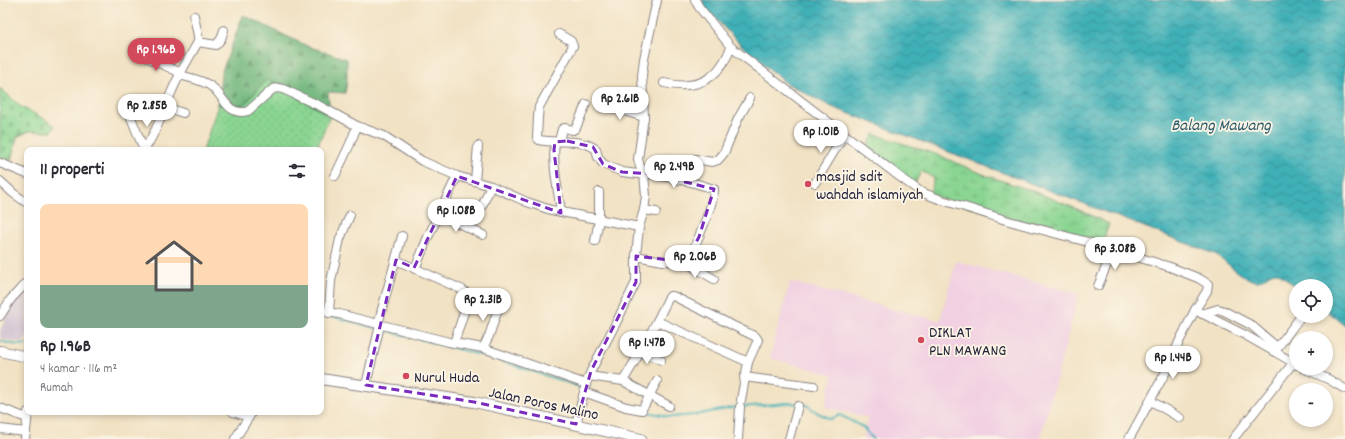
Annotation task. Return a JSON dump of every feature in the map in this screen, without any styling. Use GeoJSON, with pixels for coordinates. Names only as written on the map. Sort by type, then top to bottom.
{"type":"FeatureCollection","features":[{"type":"Feature","properties":{"kind":"main road"},"geometry":{"type":"LineString","coordinates":[[0,351],[24,356]]}},
{"type":"Feature","properties":{"kind":"main road","name":"Jalan Poros Malino"},"geometry":{"type":"LineString","coordinates":[[324,379],[474,402],[641,439]]}},
{"type":"Feature","properties":{"kind":"street"},"geometry":{"type":"LineString","coordinates":[[576,424],[589,376],[597,357],[636,282],[636,256],[639,227],[646,196],[638,153],[644,117],[642,92],[644,60],[657,0]]}},
{"type":"Feature","properties":{"kind":"street"},"geometry":{"type":"LineString","coordinates":[[695,0],[731,47],[844,135],[921,192],[1009,221],[1170,267],[1208,284],[1208,288],[1198,312],[1129,439]]}},
{"type":"Feature","properties":{"kind":"street"},"geometry":{"type":"LineString","coordinates":[[146,147],[157,128],[165,107],[198,42],[194,16]]}},
{"type":"Feature","properties":{"kind":"street"},"geometry":{"type":"LineString","coordinates":[[198,42],[216,45],[221,39],[224,30]]}},
{"type":"Feature","properties":{"kind":"street"},"geometry":{"type":"LineString","coordinates":[[559,34],[571,41],[573,46],[542,101],[538,116],[537,138],[539,140],[557,142],[574,142],[593,147],[596,149],[598,157],[603,164],[622,172],[634,174],[666,167],[695,158],[712,162],[718,160],[724,153],[738,119],[750,98]]}},
{"type":"Feature","properties":{"kind":"street"},"geometry":{"type":"LineString","coordinates":[[664,84],[676,86],[688,85],[702,83],[708,80],[726,60],[731,47]]}},
{"type":"Feature","properties":{"kind":"street"},"geometry":{"type":"LineString","coordinates":[[138,54],[213,87],[231,109],[239,112],[248,111],[267,94],[278,88],[320,106],[357,126],[384,136],[422,161],[457,176],[491,186],[527,202],[561,212],[639,227]]}},
{"type":"Feature","properties":{"kind":"street"},"geometry":{"type":"LineString","coordinates":[[561,212],[555,166],[557,142],[562,128],[573,130],[576,128],[586,104]]}},
{"type":"Feature","properties":{"kind":"street"},"geometry":{"type":"LineString","coordinates":[[603,106],[644,117]]}},
{"type":"Feature","properties":{"kind":"street"},"geometry":{"type":"LineString","coordinates":[[165,107],[182,113]]}},
{"type":"Feature","properties":{"kind":"street"},"geometry":{"type":"LineString","coordinates":[[130,115],[143,147]]}},
{"type":"Feature","properties":{"kind":"street"},"geometry":{"type":"LineString","coordinates":[[335,176],[357,126]]}},
{"type":"Feature","properties":{"kind":"street"},"geometry":{"type":"LineString","coordinates":[[815,183],[844,135]]}},
{"type":"Feature","properties":{"kind":"street"},"geometry":{"type":"LineString","coordinates":[[475,181],[478,146]]}},
{"type":"Feature","properties":{"kind":"street"},"geometry":{"type":"LineString","coordinates":[[0,163],[24,173]]}},
{"type":"Feature","properties":{"kind":"street"},"geometry":{"type":"LineString","coordinates":[[642,172],[691,182],[714,189],[715,193],[699,237],[685,262]]}},
{"type":"Feature","properties":{"kind":"street"},"geometry":{"type":"LineString","coordinates":[[414,269],[457,176]]}},
{"type":"Feature","properties":{"kind":"street"},"geometry":{"type":"LineString","coordinates":[[0,181],[12,193],[24,201]]}},
{"type":"Feature","properties":{"kind":"street"},"geometry":{"type":"LineString","coordinates":[[479,213],[491,186]]}},
{"type":"Feature","properties":{"kind":"street"},"geometry":{"type":"LineString","coordinates":[[595,241],[599,220],[599,192]]}},
{"type":"Feature","properties":{"kind":"street"},"geometry":{"type":"LineString","coordinates":[[644,210],[656,212]]}},
{"type":"Feature","properties":{"kind":"street"},"geometry":{"type":"LineString","coordinates":[[440,211],[456,222],[483,235]]}},
{"type":"Feature","properties":{"kind":"street"},"geometry":{"type":"LineString","coordinates":[[350,215],[340,239],[325,312],[454,343],[483,348],[626,407],[643,408],[657,381]]}},
{"type":"Feature","properties":{"kind":"street"},"geometry":{"type":"LineString","coordinates":[[366,385],[379,324],[402,236]]}},
{"type":"Feature","properties":{"kind":"street"},"geometry":{"type":"LineString","coordinates":[[1098,286],[1113,250]]}},
{"type":"Feature","properties":{"kind":"street"},"geometry":{"type":"LineString","coordinates":[[636,256],[663,261],[685,262],[714,278]]}},
{"type":"Feature","properties":{"kind":"street"},"geometry":{"type":"LineString","coordinates":[[396,260],[466,293],[468,296],[467,303],[454,343]]}},
{"type":"Feature","properties":{"kind":"street"},"geometry":{"type":"LineString","coordinates":[[0,316],[11,299],[24,285]]}},
{"type":"Feature","properties":{"kind":"street"},"geometry":{"type":"LineString","coordinates":[[623,381],[657,322],[669,297],[673,296],[678,298],[756,337],[758,340],[748,362],[744,377],[740,403],[738,439]]}},
{"type":"Feature","properties":{"kind":"street"},"geometry":{"type":"LineString","coordinates":[[483,348],[489,336],[500,303]]}},
{"type":"Feature","properties":{"kind":"street"},"geometry":{"type":"LineString","coordinates":[[1198,312],[1218,309],[1251,325],[1276,350],[1289,360]]}},
{"type":"Feature","properties":{"kind":"street"},"geometry":{"type":"LineString","coordinates":[[1198,312],[1276,350]]}},
{"type":"Feature","properties":{"kind":"street"},"geometry":{"type":"LineString","coordinates":[[657,322],[748,362]]}},
{"type":"Feature","properties":{"kind":"street"},"geometry":{"type":"LineString","coordinates":[[1276,350],[1295,323]]}},
{"type":"Feature","properties":{"kind":"street"},"geometry":{"type":"LineString","coordinates":[[641,351],[661,360]]}},
{"type":"Feature","properties":{"kind":"street"},"geometry":{"type":"LineString","coordinates":[[1233,439],[1289,371]]}},
{"type":"Feature","properties":{"kind":"street"},"geometry":{"type":"LineString","coordinates":[[1319,375],[1345,389]]}},
{"type":"Feature","properties":{"kind":"street"},"geometry":{"type":"LineString","coordinates":[[589,376],[623,381],[669,406]]}},
{"type":"Feature","properties":{"kind":"street"},"geometry":{"type":"LineString","coordinates":[[744,377],[814,386]]}},
{"type":"Feature","properties":{"kind":"street"},"geometry":{"type":"LineString","coordinates":[[1151,401],[1180,418]]}},
{"type":"Feature","properties":{"kind":"street"},"geometry":{"type":"LineString","coordinates":[[789,439],[798,406]]}},
{"type":"Feature","properties":{"kind":"street"},"geometry":{"type":"LineString","coordinates":[[0,408],[24,414]]}},
{"type":"Feature","properties":{"kind":"street"},"geometry":{"type":"LineString","coordinates":[[0,429],[25,436],[27,415]]}},
{"type":"Feature","properties":{"kind":"street"},"geometry":{"type":"LineString","coordinates":[[235,439],[249,415]]}},
{"type":"Feature","properties":{"kind":"highlighted area"},"geometry":{"type":"Polygon","coordinates":[[[567,141],[593,147],[603,164],[622,172],[652,174],[714,189],[699,237],[685,262],[636,256],[636,282],[591,371],[576,424],[474,402],[366,385],[396,260],[414,268],[457,176],[561,213],[554,150],[555,142],[567,141]]]}},
{"type":"Feature","properties":{"kind":"shaded area","name":"DIKLAT PLN MAWANG"},"geometry":{"type":"Polygon","coordinates":[[[956,261],[1079,294],[1040,439],[863,439],[868,418],[825,407],[833,375],[770,358],[790,282],[940,321],[956,261]]]}},
{"type":"Feature","properties":{"kind":"shaded area"},"geometry":{"type":"Polygon","coordinates":[[[24,287],[24,340],[21,343],[0,338],[0,331],[14,298],[24,287]]]}},
{"type":"Feature","properties":{"kind":"green space"},"geometry":{"type":"Polygon","coordinates":[[[243,15],[307,46],[347,59],[347,81],[345,93],[328,92],[330,116],[267,79],[244,105],[218,105],[221,74],[243,15]]]}},
{"type":"Feature","properties":{"kind":"green space"},"geometry":{"type":"Polygon","coordinates":[[[267,79],[330,116],[317,147],[204,147],[218,105],[244,105],[267,79]]]}},
{"type":"Feature","properties":{"kind":"green space"},"geometry":{"type":"Polygon","coordinates":[[[0,88],[21,107],[55,126],[51,132],[29,131],[17,137],[11,160],[0,157],[0,88]]]}},
{"type":"Feature","properties":{"kind":"green space"},"geometry":{"type":"Polygon","coordinates":[[[874,134],[935,154],[985,175],[1038,193],[1084,212],[1109,224],[1102,243],[1074,234],[1032,225],[930,195],[934,178],[921,171],[915,184],[866,148],[874,134]]]}},
{"type":"Feature","properties":{"kind":"water","name":"Balang Mawang"},"geometry":{"type":"Polygon","coordinates":[[[702,0],[1345,0],[1345,325],[1333,316],[1333,279],[1289,279],[1289,281],[1278,272],[1275,272],[1261,280],[1254,281],[1237,271],[1217,255],[832,107],[786,83],[744,48],[705,8],[702,0]]]}},
{"type":"Feature","properties":{"kind":"waterway"},"geometry":{"type":"LineString","coordinates":[[13,303],[24,294]]}},
{"type":"Feature","properties":{"kind":"waterway"},"geometry":{"type":"LineString","coordinates":[[324,316],[335,317],[376,328]]}},
{"type":"Feature","properties":{"kind":"waterway"},"geometry":{"type":"LineString","coordinates":[[381,329],[496,359],[575,385],[583,390]]}},
{"type":"Feature","properties":{"kind":"waterway"},"geometry":{"type":"LineString","coordinates":[[0,341],[18,345],[24,344]]}},
{"type":"Feature","properties":{"kind":"waterway"},"geometry":{"type":"LineString","coordinates":[[741,407],[787,403],[805,404],[818,413],[831,419],[840,415],[863,427],[873,439]]}},
{"type":"Feature","properties":{"kind":"waterway"},"geometry":{"type":"LineString","coordinates":[[643,411],[671,417],[694,415],[737,407]]}},
{"type":"Feature","properties":{"kind":"place","name":"masjid sdit wahdah islamiyah"},"geometry":{"type":"Point","coordinates":[808,184]}},
{"type":"Feature","properties":{"kind":"place","name":"DIKLAT PLN MAWANG"},"geometry":{"type":"Point","coordinates":[921,340]}},
{"type":"Feature","properties":{"kind":"place","name":"Nurul Huda"},"geometry":{"type":"Point","coordinates":[406,376]}}]}
